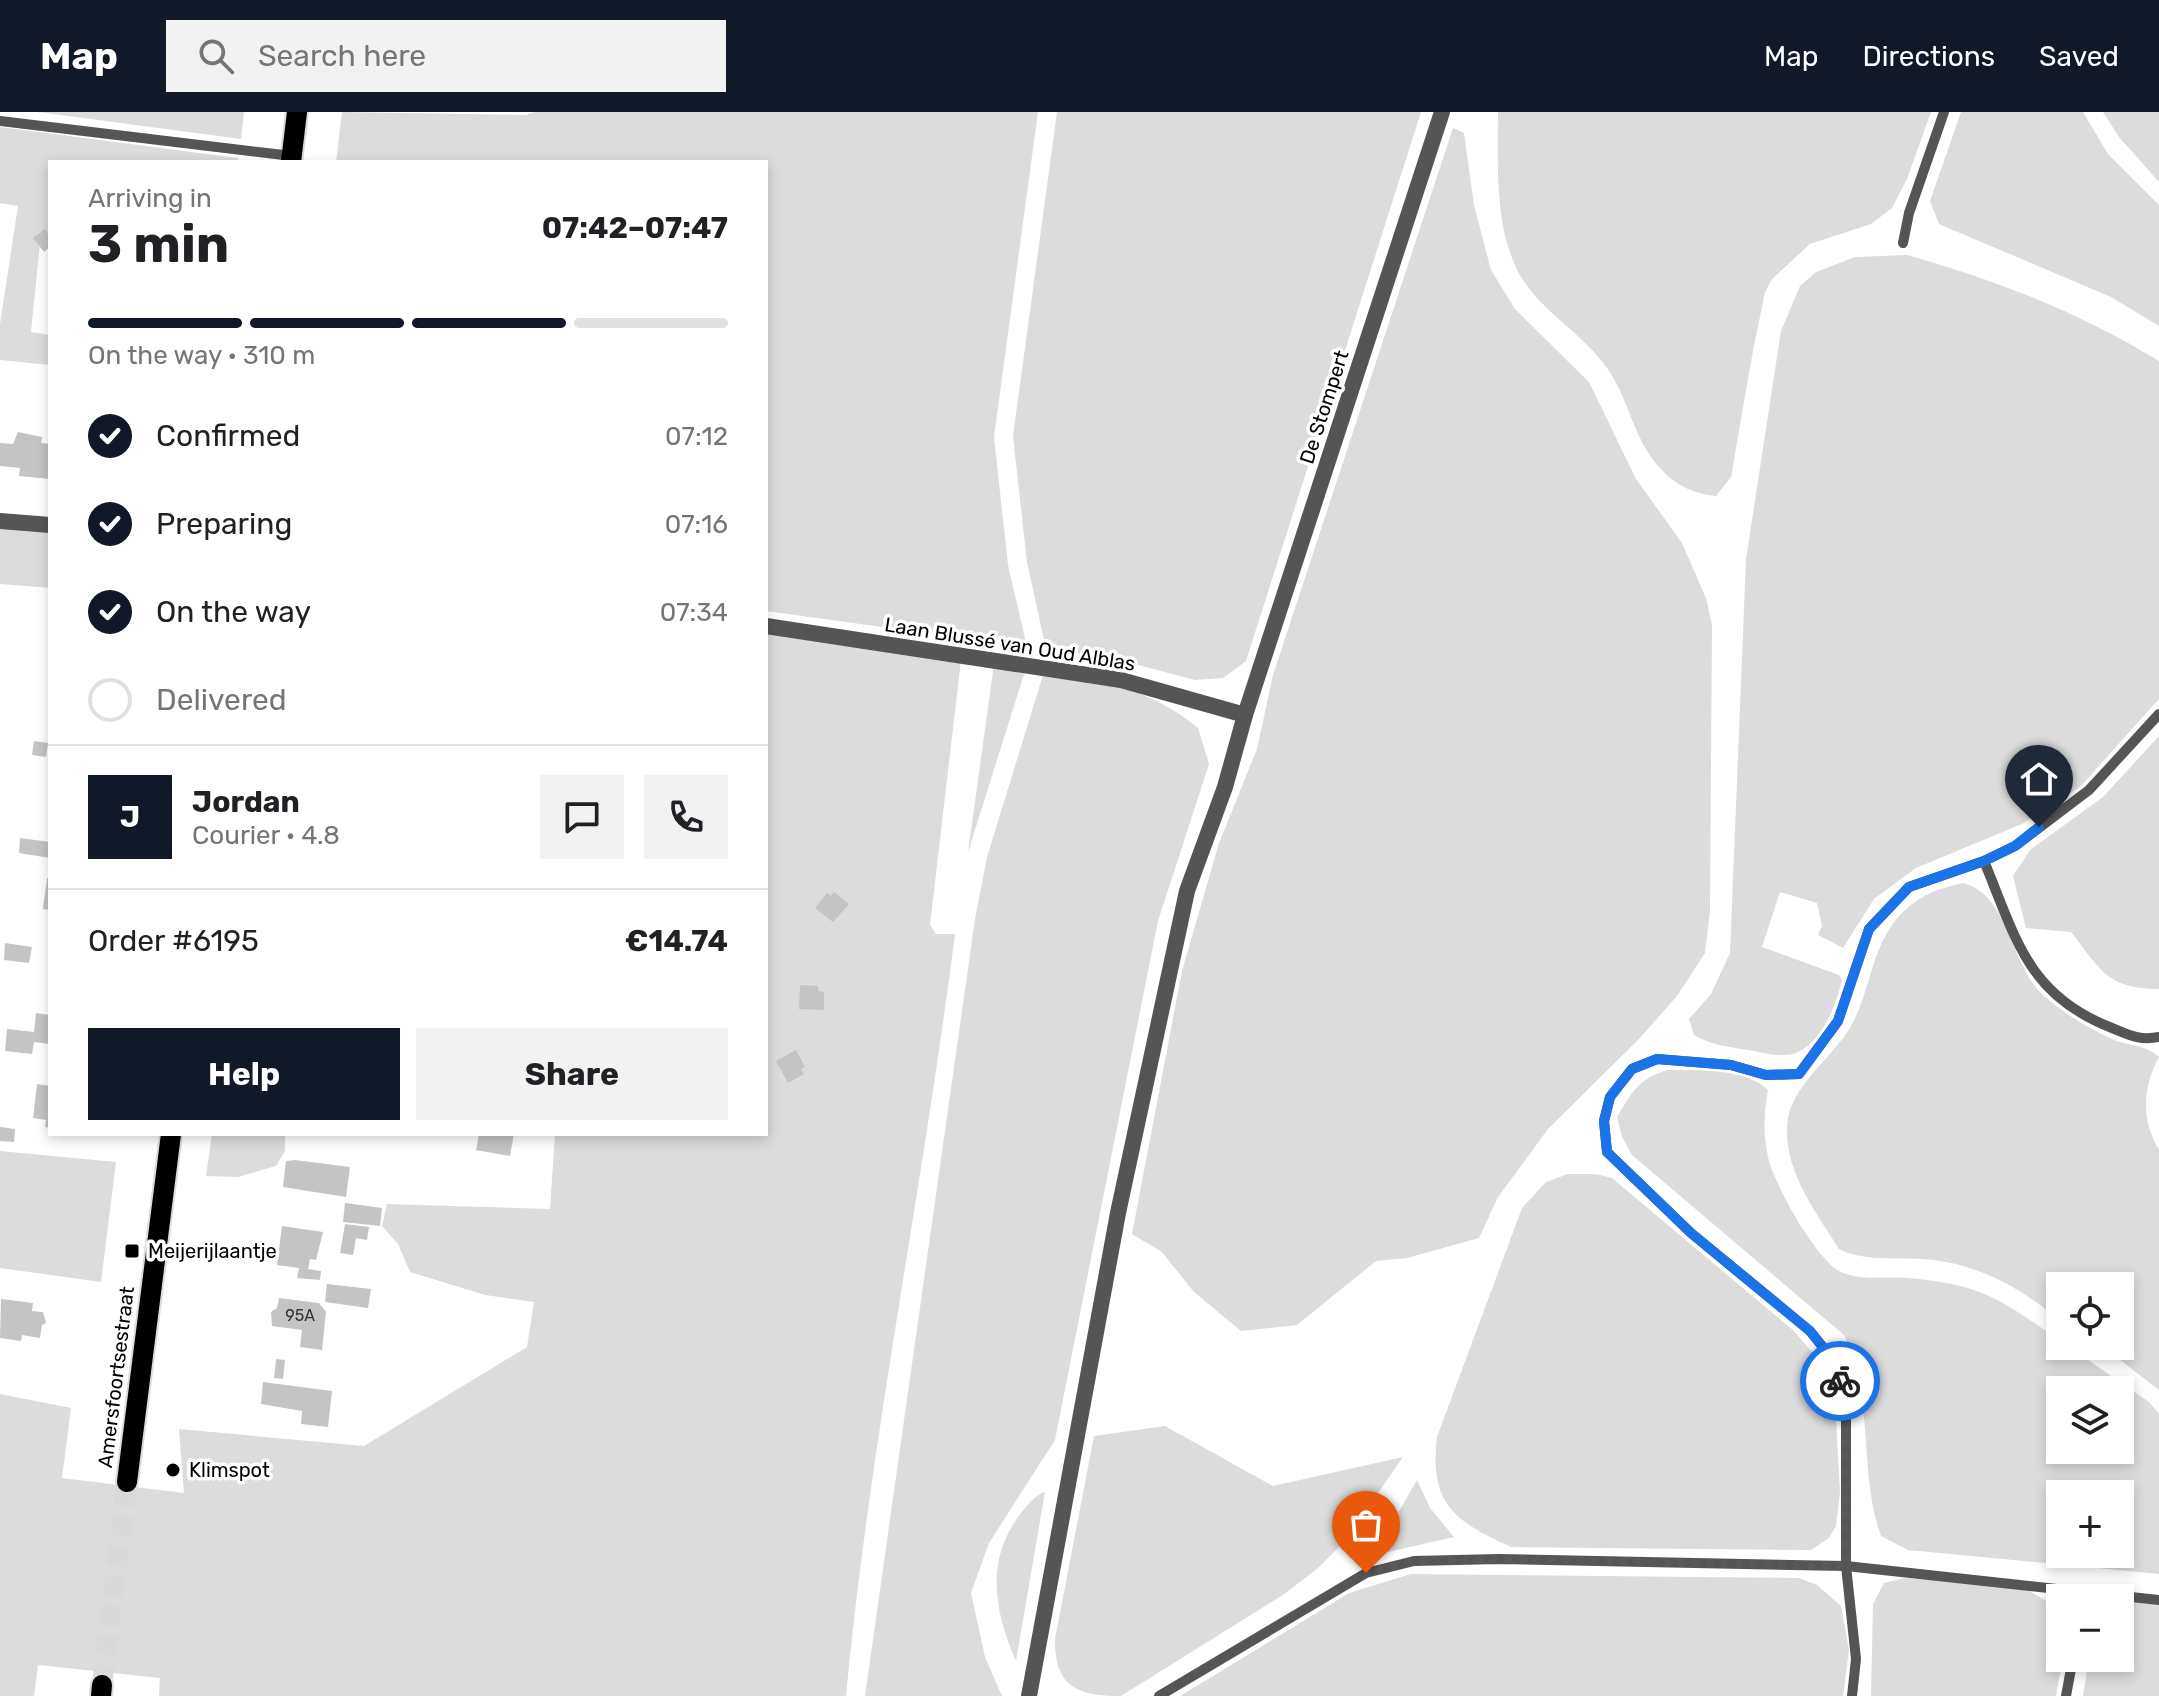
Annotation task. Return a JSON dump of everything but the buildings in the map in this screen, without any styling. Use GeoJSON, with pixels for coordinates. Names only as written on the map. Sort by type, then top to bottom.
{"type":"FeatureCollection","features":[{"type":"Feature","properties":{"kind":"main road"},"geometry":{"type":"LineString","coordinates":[[291,159],[297,112]]}},
{"type":"Feature","properties":{"kind":"main road","name":"Amersfoortsestraat"},"geometry":{"type":"LineString","coordinates":[[127,1482],[171,1136]]}},
{"type":"Feature","properties":{"kind":"street","name":"De Stompert"},"geometry":{"type":"LineString","coordinates":[[1029,1696],[1118,1213],[1184,906],[1442,112]]}},
{"type":"Feature","properties":{"kind":"street"},"geometry":{"type":"LineString","coordinates":[[0,521],[48,525]]}},
{"type":"Feature","properties":{"kind":"street","name":"Laan Blussé van Oud Alblas"},"geometry":{"type":"LineString","coordinates":[[768,626],[1121,680],[1245,715]]}},
{"type":"Feature","properties":{"kind":"lane"},"geometry":{"type":"LineString","coordinates":[[1903,243],[1909,213],[1944,112]]}},
{"type":"Feature","properties":{"kind":"lane"},"geometry":{"type":"LineString","coordinates":[[0,121],[291,159]]}},
{"type":"Feature","properties":{"kind":"lane"},"geometry":{"type":"LineString","coordinates":[[1852,1696],[1856,1659],[1846,1566],[1846,1401],[1834,1361],[1810,1331],[1691,1233],[1607,1152],[1604,1121],[1610,1097],[1632,1069],[1657,1059],[1731,1065],[1766,1075],[1799,1074],[1838,1021],[1869,929],[1909,887],[1984,861],[2015,846],[2089,790],[2159,714]]}},
{"type":"Feature","properties":{"kind":"lane"},"geometry":{"type":"LineString","coordinates":[[1984,861],[2023,955],[2051,994],[2089,1019],[2143,1041],[2159,1037]]}},
{"type":"Feature","properties":{"kind":"lane"},"geometry":{"type":"LineString","coordinates":[[1159,1696],[1366,1573],[1414,1561],[1499,1559],[1846,1566],[2046,1590]]}},
{"type":"Feature","properties":{"kind":"lane"},"geometry":{"type":"LineString","coordinates":[[2134,1598],[2159,1600]]}},
{"type":"Feature","properties":{"kind":"lane"},"geometry":{"type":"LineString","coordinates":[[2066,1696],[2070,1672]]}},
{"type":"Feature","properties":{"kind":"shaded area"},"geometry":{"type":"Polygon","coordinates":[[[38,112],[244,112],[241,139],[38,112]]]}},
{"type":"Feature","properties":{"kind":"shaded area"},"geometry":{"type":"Polygon","coordinates":[[[342,112],[527,115],[534,112],[1038,112],[994,437],[1008,565],[1027,647],[768,611],[768,160],[336,160],[342,112]]]}},
{"type":"Feature","properties":{"kind":"shaded area"},"geometry":{"type":"Polygon","coordinates":[[[1057,112],[1421,112],[1246,661],[1223,678],[1195,680],[1112,658],[1046,649],[1027,562],[1013,436],[1057,112]]]}},
{"type":"Feature","properties":{"kind":"shaded area"},"geometry":{"type":"Polygon","coordinates":[[[1498,112],[1931,112],[1907,179],[1892,208],[1871,224],[1810,244],[1772,279],[1765,292],[1731,477],[1716,496],[1673,481],[1652,459],[1607,368],[1542,303],[1520,275],[1507,241],[1500,205],[1498,112]]]}},
{"type":"Feature","properties":{"kind":"shaded area"},"geometry":{"type":"Polygon","coordinates":[[[1961,112],[2083,112],[2108,154],[2159,205],[2159,326],[2111,297],[1939,224],[1930,201],[1961,112]]]}},
{"type":"Feature","properties":{"kind":"shaded area"},"geometry":{"type":"Polygon","coordinates":[[[2103,112],[2159,112],[2159,182],[2119,137],[2103,112]]]}},
{"type":"Feature","properties":{"kind":"shaded area"},"geometry":{"type":"Polygon","coordinates":[[[0,127],[238,158],[48,160],[48,233],[41,233],[31,332],[48,335],[48,365],[0,360],[0,324],[18,206],[0,203],[0,127]]]}},
{"type":"Feature","properties":{"kind":"shaded area"},"geometry":{"type":"Polygon","coordinates":[[[1453,128],[1464,133],[1474,205],[1491,270],[1515,309],[1589,382],[1636,479],[1682,543],[1706,598],[1712,625],[1710,910],[1705,953],[1677,996],[1639,1039],[1548,1129],[1498,1197],[1479,1238],[1407,1258],[1376,1261],[1297,1325],[1241,1331],[1194,1292],[1162,1252],[1132,1234],[1182,971],[1219,843],[1257,749],[1273,675],[1453,128]]]}},
{"type":"Feature","properties":{"kind":"shaded area"},"geometry":{"type":"Polygon","coordinates":[[[1907,255],[2037,299],[2099,327],[2159,361],[2159,699],[2080,787],[2022,824],[1916,868],[1874,899],[1843,948],[1818,935],[1822,926],[1817,903],[1780,892],[1762,947],[1839,975],[1842,980],[1835,1003],[1816,1038],[1797,1053],[1776,1055],[1720,1045],[1694,1035],[1689,1019],[1711,994],[1730,953],[1746,559],[1781,331],[1800,286],[1816,272],[1855,257],[1907,255]]]}},
{"type":"Feature","properties":{"kind":"shaded area"},"geometry":{"type":"Polygon","coordinates":[[[0,525],[48,530],[48,588],[0,584],[0,525]]]}},
{"type":"Feature","properties":{"kind":"shaded area"},"geometry":{"type":"Polygon","coordinates":[[[768,632],[961,660],[930,925],[936,934],[955,934],[869,1505],[846,1696],[159,1696],[160,1678],[38,1665],[34,1696],[0,1696],[0,1394],[71,1408],[62,1478],[184,1493],[179,1429],[364,1446],[527,1347],[534,1302],[485,1295],[410,1272],[398,1244],[382,1226],[387,1204],[550,1209],[555,1136],[768,1136],[768,632]]]}},
{"type":"Feature","properties":{"kind":"shaded area"},"geometry":{"type":"Polygon","coordinates":[[[994,664],[1025,671],[968,852],[994,664]]]}},
{"type":"Feature","properties":{"kind":"shaded area"},"geometry":{"type":"Polygon","coordinates":[[[1043,675],[1106,684],[1144,695],[1162,704],[1198,728],[1209,764],[1158,921],[1055,1440],[989,1543],[971,1593],[985,1657],[1002,1696],[865,1696],[975,919],[987,857],[1043,675]]]}},
{"type":"Feature","properties":{"kind":"shaded area"},"geometry":{"type":"Polygon","coordinates":[[[2159,736],[2159,989],[2116,981],[2098,966],[2071,932],[2026,928],[2013,876],[2030,850],[2103,797],[2159,736]]]}},
{"type":"Feature","properties":{"kind":"shaded area"},"geometry":{"type":"Polygon","coordinates":[[[1963,883],[1978,890],[2000,915],[2031,981],[2042,994],[2095,1031],[2149,1050],[2159,1057],[2149,1081],[2146,1104],[2149,1127],[2159,1150],[2159,1390],[2120,1360],[2134,1360],[2134,1272],[2046,1272],[2046,1310],[2002,1281],[1969,1268],[1934,1260],[1869,1257],[1839,1249],[1797,1176],[1791,1160],[1787,1127],[1795,1099],[1851,1026],[1890,927],[1907,908],[1937,890],[1963,883]]]}},
{"type":"Feature","properties":{"kind":"shaded area"},"geometry":{"type":"Polygon","coordinates":[[[1667,1070],[1720,1072],[1747,1078],[1768,1090],[1765,1132],[1772,1169],[1798,1222],[1833,1267],[1843,1273],[1868,1278],[1910,1278],[1974,1290],[2006,1305],[2046,1331],[2046,1360],[2088,1360],[2111,1376],[2046,1376],[2046,1464],[2134,1464],[2134,1392],[2149,1402],[2159,1414],[2159,1574],[2096,1568],[2134,1568],[2134,1480],[2046,1480],[2046,1563],[1908,1550],[1881,1536],[1870,1486],[1860,1384],[1844,1335],[1632,1155],[1622,1137],[1617,1117],[1627,1100],[1649,1078],[1667,1070]]]}},
{"type":"Feature","properties":{"kind":"shaded area"},"geometry":{"type":"Polygon","coordinates":[[[212,1136],[285,1136],[285,1151],[276,1166],[238,1177],[206,1176],[212,1136]]]}},
{"type":"Feature","properties":{"kind":"shaded area"},"geometry":{"type":"Polygon","coordinates":[[[0,1151],[116,1162],[101,1282],[0,1268],[0,1151]]]}},
{"type":"Feature","properties":{"kind":"shaded area"},"geometry":{"type":"Polygon","coordinates":[[[1568,1174],[1596,1174],[1612,1178],[1794,1331],[1822,1364],[1835,1401],[1840,1492],[1836,1526],[1829,1538],[1811,1550],[1511,1547],[1474,1528],[1450,1507],[1437,1479],[1437,1437],[1522,1208],[1546,1182],[1568,1174]]]}},
{"type":"Feature","properties":{"kind":"shaded area"},"geometry":{"type":"Polygon","coordinates":[[[1165,1426],[1273,1486],[1403,1457],[1344,1542],[1318,1568],[1283,1595],[1121,1696],[1092,1694],[1071,1685],[1064,1678],[1056,1655],[1055,1639],[1094,1436],[1165,1426]]]}},
{"type":"Feature","properties":{"kind":"shaded area"},"geometry":{"type":"Polygon","coordinates":[[[1417,1480],[1430,1508],[1454,1537],[1366,1557],[1394,1520],[1417,1480]]]}},
{"type":"Feature","properties":{"kind":"shaded area"},"geometry":{"type":"Polygon","coordinates":[[[1045,1492],[1016,1661],[999,1606],[997,1570],[1008,1534],[1018,1517],[1033,1499],[1045,1492]]]}},
{"type":"Feature","properties":{"kind":"shaded area"},"geometry":{"type":"Polygon","coordinates":[[[1411,1574],[1799,1578],[1817,1585],[1841,1606],[1849,1650],[1843,1696],[1180,1696],[1349,1593],[1411,1574]]]}},
{"type":"Feature","properties":{"kind":"shaded area"},"geometry":{"type":"Polygon","coordinates":[[[1905,1578],[2023,1587],[2046,1601],[2046,1672],[2060,1672],[2056,1696],[1871,1696],[1873,1604],[1884,1583],[1905,1578]]]}},
{"type":"Feature","properties":{"kind":"shaded area"},"geometry":{"type":"Polygon","coordinates":[[[2145,1598],[2159,1600],[2159,1696],[2083,1696],[2087,1672],[2134,1672],[2134,1602],[2145,1598]]]}},
{"type":"Feature","properties":{"kind":"tunnel"},"geometry":{"type":"LineString","coordinates":[[102,1685],[127,1482]]}},
{"type":"Feature","properties":{"kind":"way so far"},"geometry":{"type":"LineString","coordinates":[[1366,1573],[1414,1561],[1499,1559],[1846,1566],[1846,1401],[1840,1381]]}},
{"type":"Feature","properties":{"kind":"place","name":"Meijerijlaantje"},"geometry":{"type":"Point","coordinates":[132,1251]}},
{"type":"Feature","properties":{"kind":"place","name":"Klimspot"},"geometry":{"type":"Point","coordinates":[173,1470]}},
{"type":"Feature","properties":{"kind":"route"},"geometry":{"type":"LineString","coordinates":[[1840,1381],[1834,1361],[1810,1331],[1691,1233],[1607,1152],[1604,1121],[1610,1097],[1632,1069],[1657,1059],[1731,1065],[1766,1075],[1799,1074],[1838,1021],[1869,929],[1909,887],[1984,861],[2015,846],[2039,827]]}}]}
